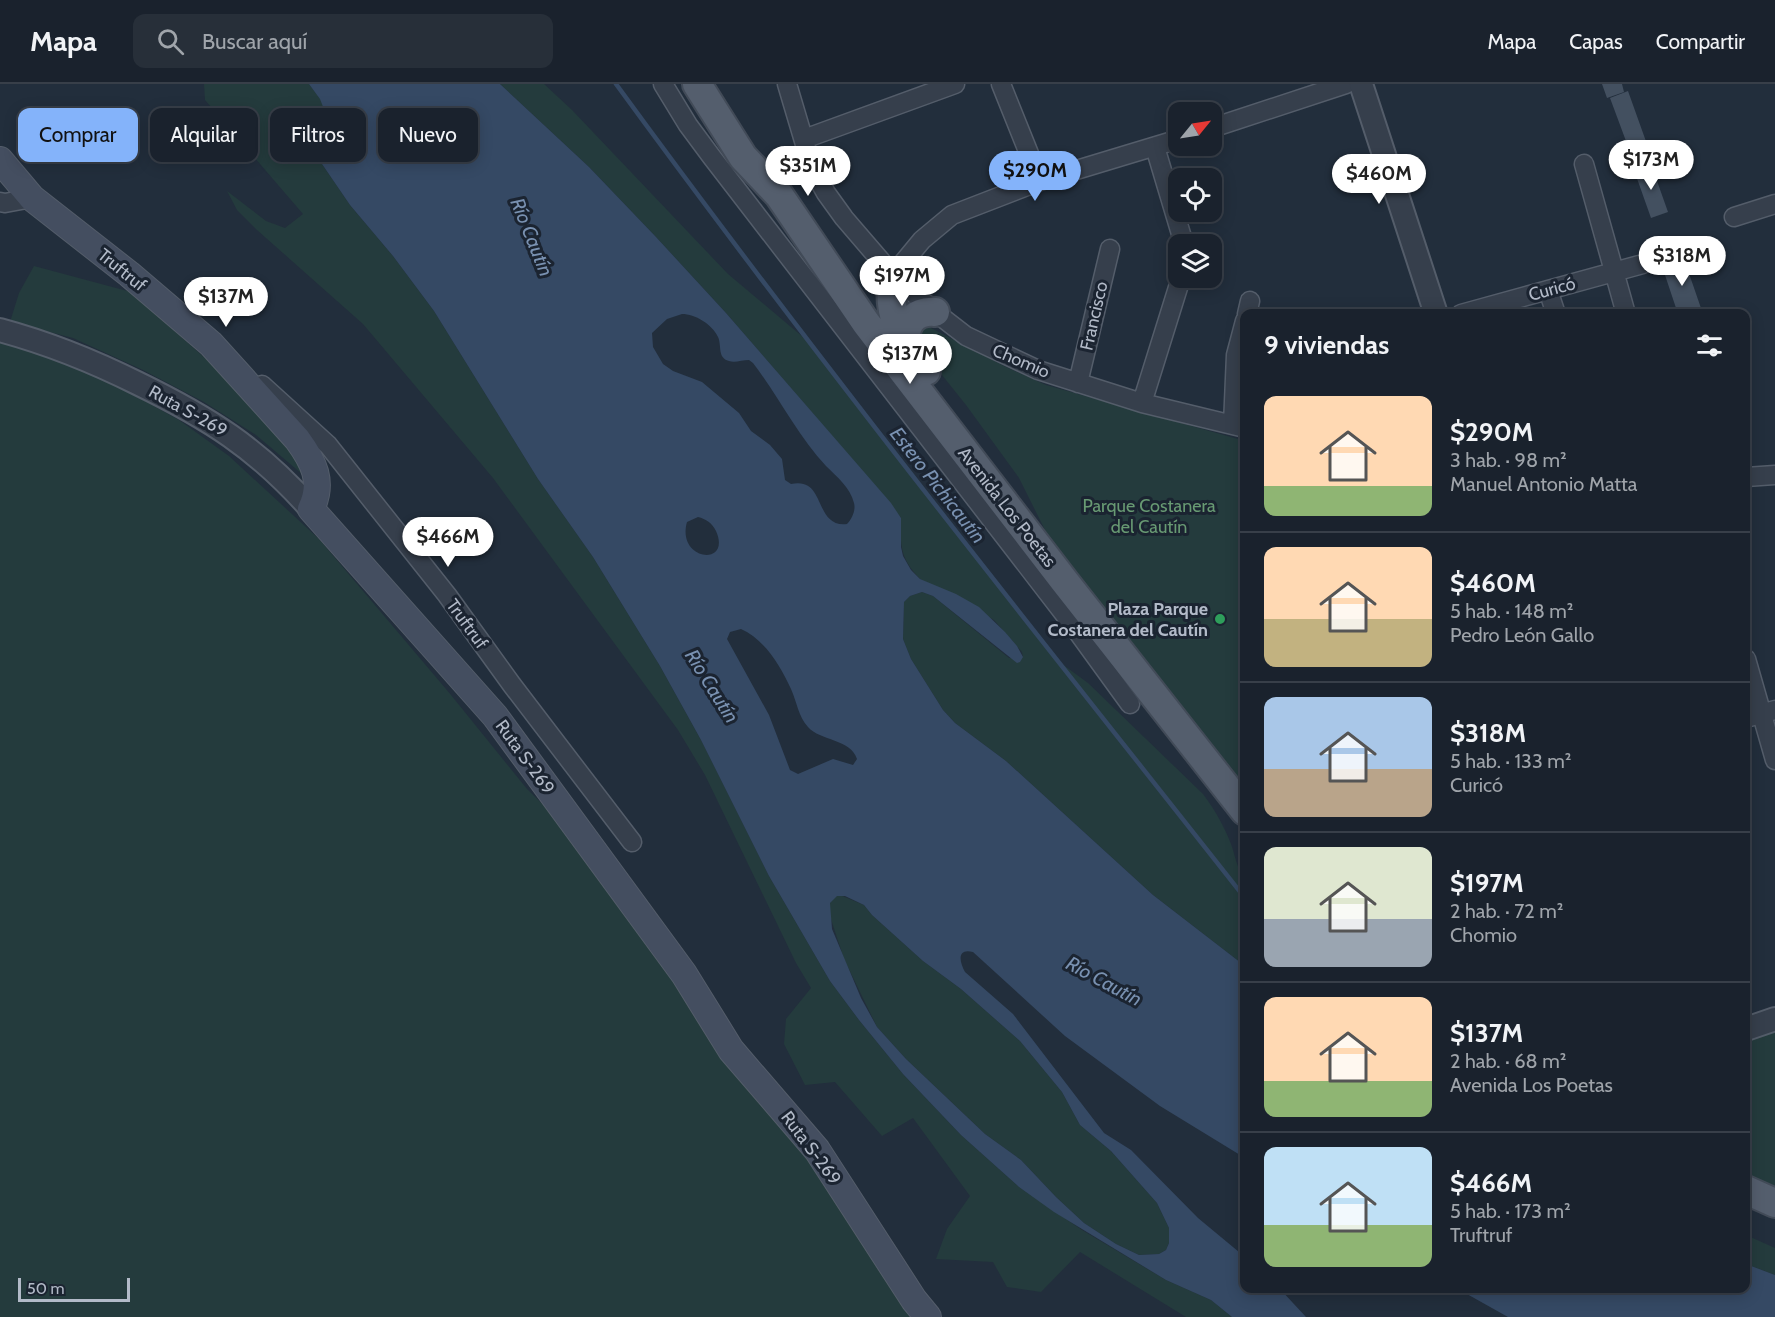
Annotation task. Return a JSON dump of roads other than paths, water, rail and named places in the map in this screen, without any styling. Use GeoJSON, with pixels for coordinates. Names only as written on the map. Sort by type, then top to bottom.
{"type":"FeatureCollection","features":[{"type":"Feature","properties":{"kind":"main road","name":"Avenida Los Poetas"},"geometry":{"type":"LineString","coordinates":[[697,84],[743,157],[779,195],[866,322],[1048,560],[1240,805]]}},
{"type":"Feature","properties":{"kind":"main road","name":"Avenida Los Poetas"},"geometry":{"type":"LineString","coordinates":[[720,84],[759,148],[779,195]]}},
{"type":"Feature","properties":{"kind":"main road","name":"Truftruf"},"geometry":{"type":"LineString","coordinates":[[0,160],[32,198],[129,274],[211,344],[297,439],[309,455],[316,470],[318,485],[311,509]]}},
{"type":"Feature","properties":{"kind":"main road"},"geometry":{"type":"LineString","coordinates":[[893,275],[891,288],[893,312],[899,333],[1015,491],[1034,524],[1048,560]]}},
{"type":"Feature","properties":{"kind":"main road"},"geometry":{"type":"LineString","coordinates":[[908,346],[906,333],[911,320],[922,312],[935,312]]}},
{"type":"Feature","properties":{"kind":"main road","name":"Ruta S-269"},"geometry":{"type":"LineString","coordinates":[[311,509],[495,716],[684,974],[731,1050],[817,1150],[914,1300],[928,1317]]}},
{"type":"Feature","properties":{"kind":"main road"},"geometry":{"type":"LineString","coordinates":[[1750,1192],[1775,1203]]}},
{"type":"Feature","properties":{"kind":"street"},"geometry":{"type":"LineString","coordinates":[[663,84],[688,125],[711,156],[1072,624],[1130,704]]}},
{"type":"Feature","properties":{"kind":"street","name":"Chomio"},"geometry":{"type":"LineString","coordinates":[[787,84],[812,168],[826,193],[844,218],[893,275],[966,336],[1038,370],[1142,403],[1239,427]]}},
{"type":"Feature","properties":{"kind":"street"},"geometry":{"type":"LineString","coordinates":[[804,139],[955,84]]}},
{"type":"Feature","properties":{"kind":"street"},"geometry":{"type":"LineString","coordinates":[[1001,84],[1040,181]]}},
{"type":"Feature","properties":{"kind":"street"},"geometry":{"type":"LineString","coordinates":[[1222,125],[1346,84]]}},
{"type":"Feature","properties":{"kind":"street"},"geometry":{"type":"LineString","coordinates":[[1361,84],[1434,309]]}},
{"type":"Feature","properties":{"kind":"street"},"geometry":{"type":"LineString","coordinates":[[893,275],[922,240],[952,215],[1040,181],[1168,143]]}},
{"type":"Feature","properties":{"kind":"street"},"geometry":{"type":"LineString","coordinates":[[1155,147],[1181,234]]}},
{"type":"Feature","properties":{"kind":"street"},"geometry":{"type":"LineString","coordinates":[[1584,164],[1625,309]]}},
{"type":"Feature","properties":{"kind":"street"},"geometry":{"type":"LineString","coordinates":[[0,202],[32,198]]}},
{"type":"Feature","properties":{"kind":"street"},"geometry":{"type":"LineString","coordinates":[[1734,217],[1775,204]]}},
{"type":"Feature","properties":{"kind":"street","name":"Francisco"},"geometry":{"type":"LineString","coordinates":[[1078,383],[1110,249]]}},
{"type":"Feature","properties":{"kind":"street","name":"Curicó"},"geometry":{"type":"LineString","coordinates":[[1479,309],[1643,264]]}},
{"type":"Feature","properties":{"kind":"street"},"geometry":{"type":"LineString","coordinates":[[1142,403],[1178,288]]}},
{"type":"Feature","properties":{"kind":"street"},"geometry":{"type":"LineString","coordinates":[[1548,290],[1554,309]]}},
{"type":"Feature","properties":{"kind":"street","name":"Ruta S-269"},"geometry":{"type":"LineString","coordinates":[[0,330],[39,341],[105,367],[202,416],[256,454],[288,483],[311,509]]}},
{"type":"Feature","properties":{"kind":"street"},"geometry":{"type":"LineString","coordinates":[[1239,427],[1236,355],[1240,340]]}},
{"type":"Feature","properties":{"kind":"street","name":"Truftruf"},"geometry":{"type":"LineString","coordinates":[[211,344],[250,374],[328,445],[447,596],[632,842]]}},
{"type":"Feature","properties":{"kind":"street"},"geometry":{"type":"LineString","coordinates":[[1750,477],[1775,476]]}},
{"type":"Feature","properties":{"kind":"street"},"geometry":{"type":"LineString","coordinates":[[1750,674],[1775,759]]}},
{"type":"Feature","properties":{"kind":"street"},"geometry":{"type":"LineString","coordinates":[[1750,1025],[1775,1019]]}},
{"type":"Feature","properties":{"kind":"water","name":"Río Cautín"},"geometry":{"type":"Polygon","coordinates":[[[309,84],[500,84],[589,167],[656,237],[726,313],[891,503],[901,518],[901,547],[911,570],[920,579],[956,594],[979,607],[1017,646],[1023,657],[1017,663],[933,596],[922,592],[910,596],[904,602],[903,639],[911,659],[943,710],[955,723],[1006,761],[1153,895],[1240,962],[1240,1155],[1160,1106],[1065,1036],[973,952],[968,951],[962,954],[963,968],[1013,1014],[1104,1133],[1131,1150],[1198,1218],[1240,1253],[1240,1293],[1284,1293],[1306,1317],[1232,1317],[1211,1300],[1166,1280],[1054,1212],[1019,1187],[961,1135],[903,1074],[830,981],[769,876],[701,740],[660,666],[593,557],[538,479],[434,311],[393,256],[350,205],[321,162],[366,162],[366,108],[324,108],[309,84]],[[687,314],[667,319],[652,333],[653,347],[663,364],[673,371],[702,382],[739,413],[751,431],[770,445],[782,459],[785,480],[791,484],[810,487],[829,518],[836,523],[847,524],[854,509],[849,492],[806,442],[753,363],[749,360],[734,362],[725,359],[721,354],[715,332],[698,318],[687,314]],[[698,517],[687,522],[686,535],[689,545],[703,555],[717,550],[719,543],[716,531],[706,520],[698,517]],[[741,629],[730,632],[727,639],[769,715],[790,770],[798,774],[833,759],[853,765],[857,759],[854,752],[842,744],[813,732],[808,727],[777,662],[750,634],[741,629]],[[837,896],[830,903],[832,929],[861,998],[877,1027],[906,1059],[985,1134],[1021,1160],[1084,1223],[1116,1244],[1139,1255],[1159,1254],[1166,1250],[1169,1243],[1169,1228],[1157,1203],[1111,1151],[1080,1125],[1062,1092],[1020,1041],[961,989],[923,961],[864,905],[845,896],[837,896]]]}},
{"type":"Feature","properties":{"kind":"water"},"geometry":{"type":"Polygon","coordinates":[[[1750,1266],[1775,1275],[1775,1317],[1508,1317],[1465,1293],[1750,1293],[1750,1266]]]}},
{"type":"Feature","properties":{"kind":"waterway","name":"Estero Pichicautín"},"geometry":{"type":"LineString","coordinates":[[616,84],[848,392],[1240,892]]}},
{"type":"Feature","properties":{"kind":"place","name":"Plaza Parque Costanera del Cautín"},"geometry":{"type":"Point","coordinates":[1220,619]}},
{"type":"Feature","properties":{"kind":"park label","name":"Parque Costanera del Cautín"},"geometry":{"type":"Point","coordinates":[1149,516]}}]}
